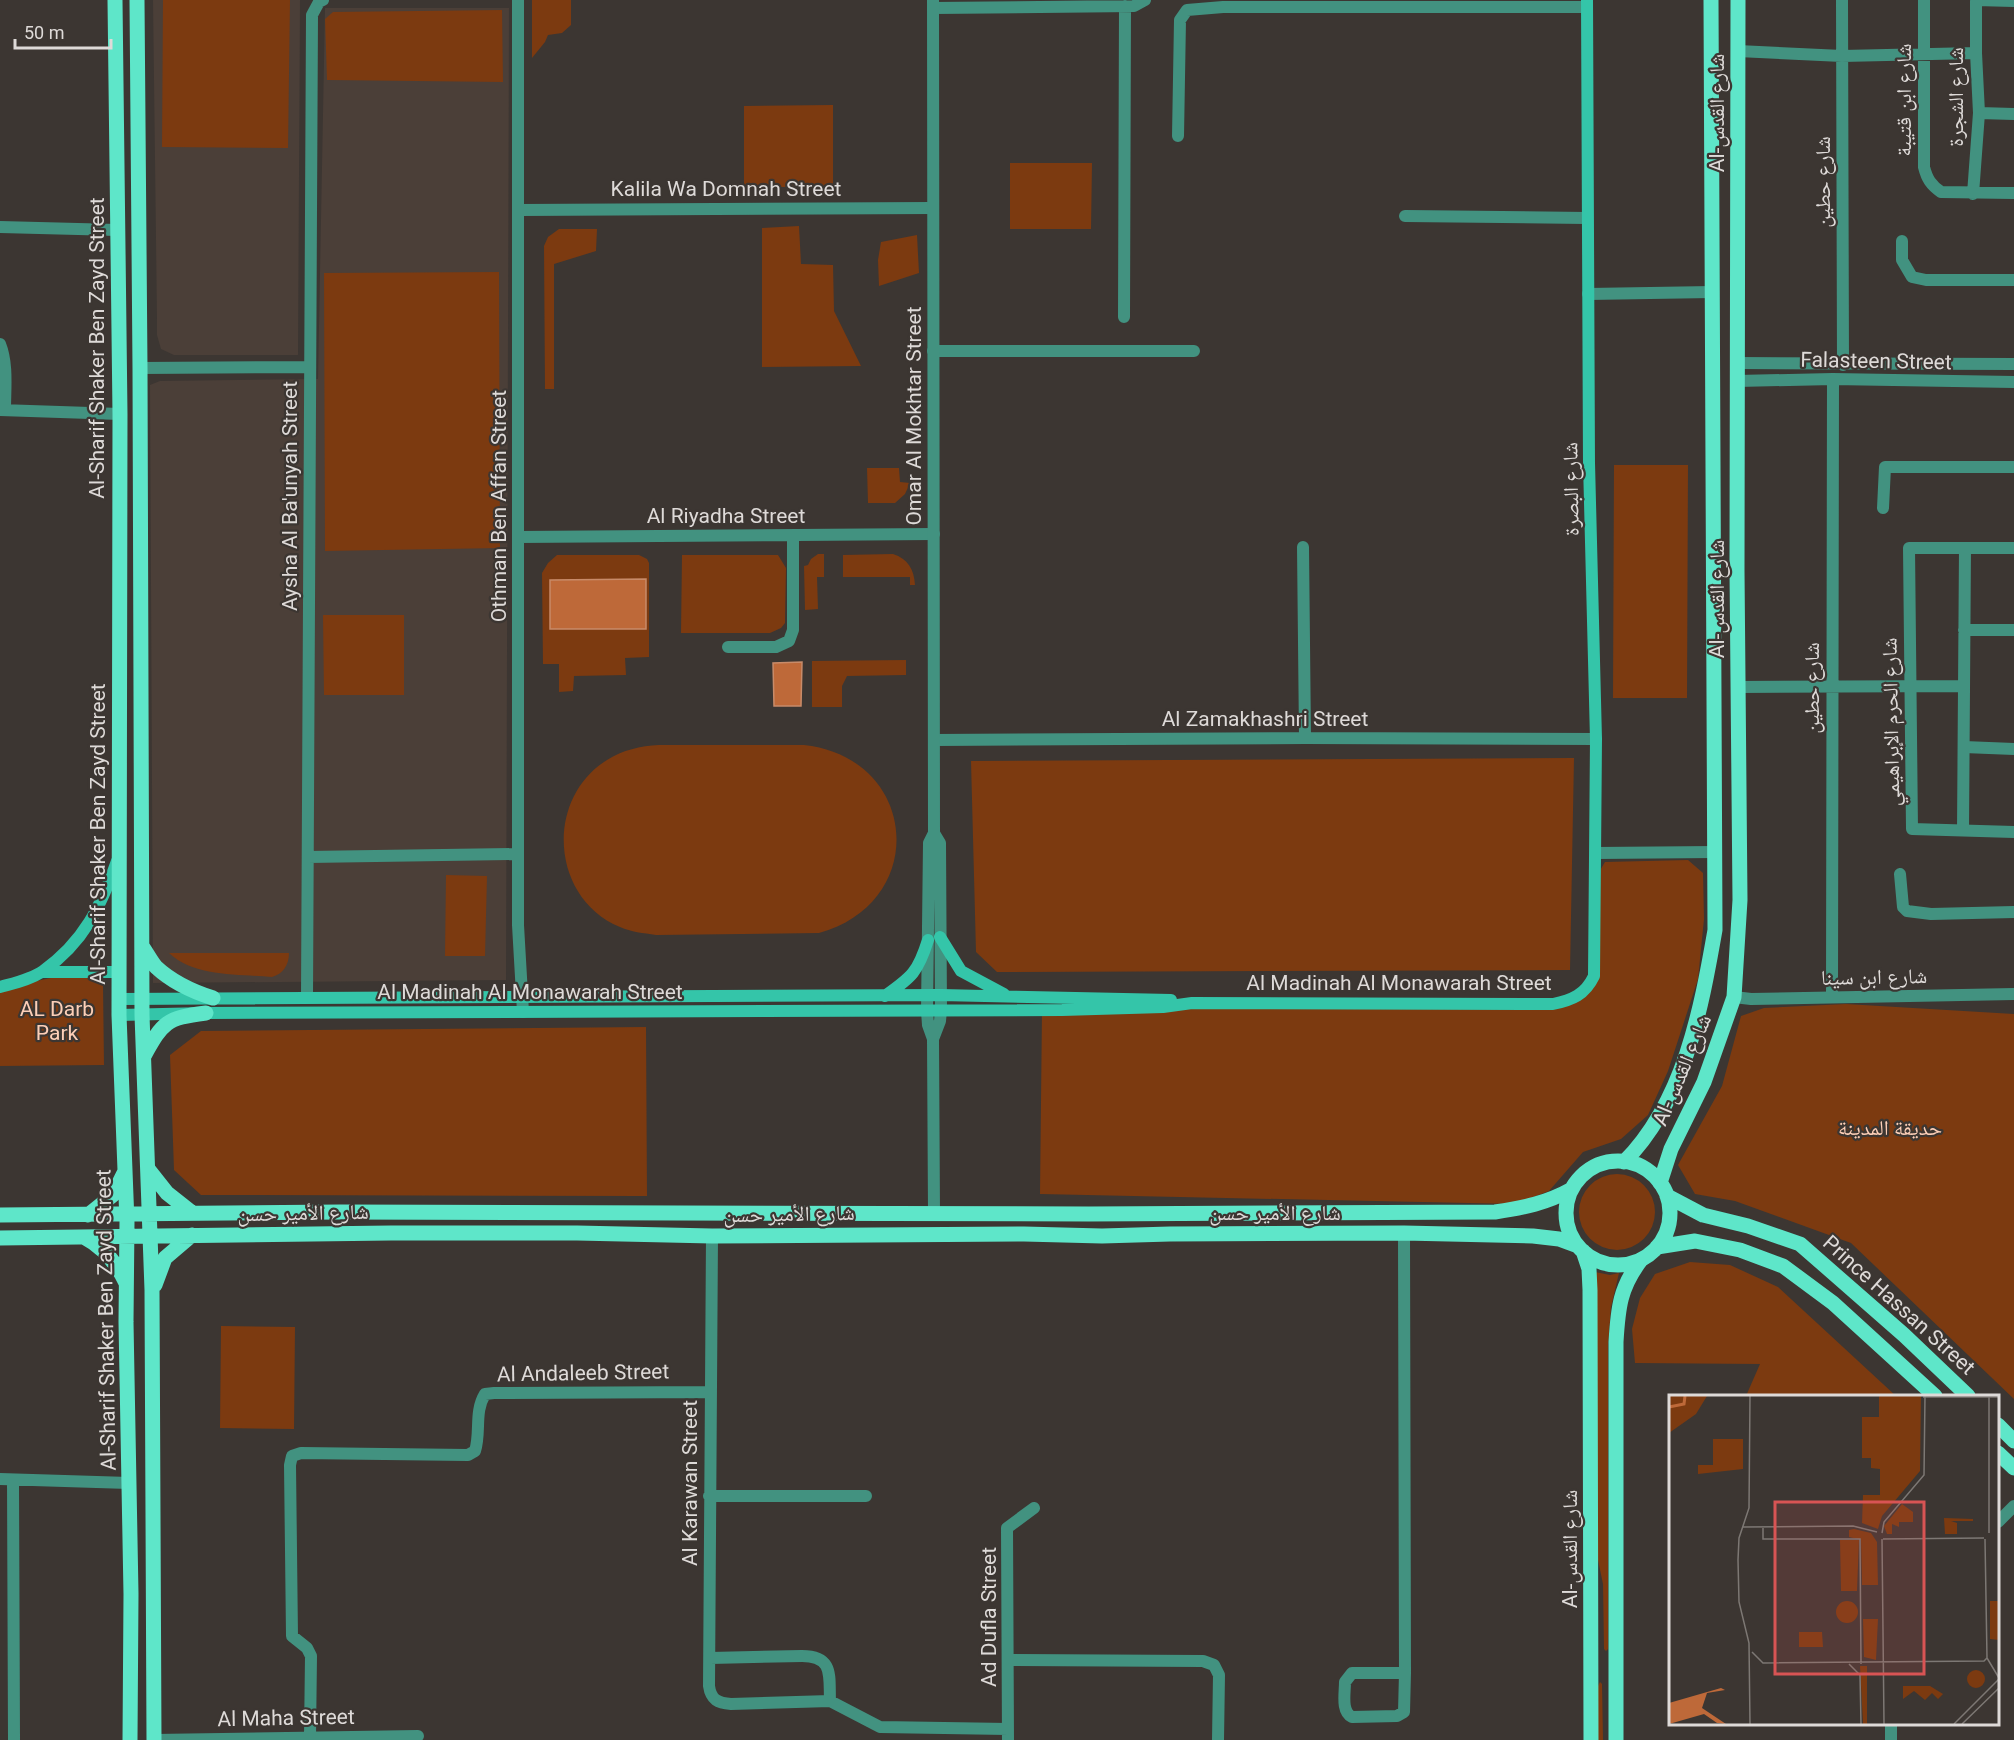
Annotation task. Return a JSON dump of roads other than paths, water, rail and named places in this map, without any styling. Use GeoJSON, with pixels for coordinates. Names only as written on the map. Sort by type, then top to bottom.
{"type":"FeatureCollection","features":[{"type":"Feature","properties":{"kind":"main road","name":"Al-Sharif Shaker Ben Zayd Street"},"geometry":{"type":"LineString","coordinates":[[114,0],[120,414],[118,1015],[127,1215],[131,1593],[130,1740]]}},
{"type":"Feature","properties":{"kind":"main road","name":"Al-Sharif Shaker Ben Zayd Street"},"geometry":{"type":"LineString","coordinates":[[137,0],[142,1015],[152,1290],[154,1740]]}},
{"type":"Feature","properties":{"kind":"main road","name":"Al-شارع القدس"},"geometry":{"type":"LineString","coordinates":[[1624,1162],[1638,1148],[1660,1114],[1677,1077],[1704,992],[1715,930],[1711,0]]}},
{"type":"Feature","properties":{"kind":"main road","name":"Al-شارع القدس"},"geometry":{"type":"LineString","coordinates":[[1663,1190],[1671,1149],[1704,1082],[1734,997],[1740,900],[1737,570],[1738,0]]}},
{"type":"Feature","properties":{"kind":"main road","name":"شارع البصرة"},"geometry":{"type":"LineString","coordinates":[[1587,4],[1589,464],[1596,739],[1594,976]]}},
{"type":"Feature","properties":{"kind":"main road"},"geometry":{"type":"LineString","coordinates":[[115,113],[138,111]]}},
{"type":"Feature","properties":{"kind":"main road"},"geometry":{"type":"LineString","coordinates":[[1712,186],[1714,193],[1722,197],[1732,196],[1738,191]]}},
{"type":"Feature","properties":{"kind":"main road"},"geometry":{"type":"LineString","coordinates":[[1712,221],[1717,214],[1722,213],[1731,215],[1737,222]]}},
{"type":"Feature","properties":{"kind":"main road"},"geometry":{"type":"LineString","coordinates":[[1713,539],[1719,544],[1729,545],[1738,534]]}},
{"type":"Feature","properties":{"kind":"main road"},"geometry":{"type":"LineString","coordinates":[[119,552],[140,550]]}},
{"type":"Feature","properties":{"kind":"main road"},"geometry":{"type":"LineString","coordinates":[[1713,567],[1719,561],[1726,559],[1732,562],[1737,570]]}},
{"type":"Feature","properties":{"kind":"main road"},"geometry":{"type":"LineString","coordinates":[[42,972],[74,942],[90,923],[104,898],[119,855]]}},
{"type":"Feature","properties":{"kind":"main road"},"geometry":{"type":"LineString","coordinates":[[885,996],[916,971],[934,938],[961,971],[1007,996]]}},
{"type":"Feature","properties":{"kind":"main road"},"geometry":{"type":"LineString","coordinates":[[142,946],[155,966],[167,975],[213,998]]}},
{"type":"Feature","properties":{"kind":"main road"},"geometry":{"type":"LineString","coordinates":[[0,987],[42,972],[119,972]]}},
{"type":"Feature","properties":{"kind":"main road","name":"Al Madinah Al Monawarah Street"},"geometry":{"type":"LineString","coordinates":[[118,1015],[1109,1009],[1192,1003],[1552,1004],[1576,998],[1590,985],[1594,976]]}},
{"type":"Feature","properties":{"kind":"main road","name":"Al Madinah Al Monawarah Street"},"geometry":{"type":"LineString","coordinates":[[119,999],[941,995],[1152,999],[1192,1003]]}},
{"type":"Feature","properties":{"kind":"main road"},"geometry":{"type":"LineString","coordinates":[[144,1056],[160,1028],[184,1016],[206,1013]]}},
{"type":"Feature","properties":{"kind":"main road"},"geometry":{"type":"LineString","coordinates":[[1616,1740],[1615,1393],[1617,1319],[1629,1276],[1641,1260],[1657,1247],[1668,1228],[1669,1206],[1663,1190],[1650,1173],[1638,1165],[1612,1162],[1588,1171],[1572,1190],[1567,1203],[1570,1233],[1580,1248],[1596,1260],[1611,1265],[1641,1260]]}},
{"type":"Feature","properties":{"kind":"main road"},"geometry":{"type":"LineString","coordinates":[[88,1215],[113,1195],[126,1168]]}},
{"type":"Feature","properties":{"kind":"main road"},"geometry":{"type":"LineString","coordinates":[[148,1169],[167,1193],[191,1212]]}},
{"type":"Feature","properties":{"kind":"main road","name":"شارع الأمير حسن"},"geometry":{"type":"LineString","coordinates":[[0,1215],[127,1215],[191,1212],[1495,1212],[1536,1205],[1572,1190]]}},
{"type":"Feature","properties":{"kind":"main road","name":"Prince Hassan Street"},"geometry":{"type":"LineString","coordinates":[[1663,1190],[1702,1215],[1748,1226],[1800,1244],[1904,1335],[1967,1395]]}},
{"type":"Feature","properties":{"kind":"main road"},"geometry":{"type":"LineString","coordinates":[[573,1213],[573,1234]]}},
{"type":"Feature","properties":{"kind":"main road"},"geometry":{"type":"LineString","coordinates":[[1088,1213],[1089,1236]]}},
{"type":"Feature","properties":{"kind":"main road","name":"شارع الأمير حسن"},"geometry":{"type":"LineString","coordinates":[[0,1238],[127,1238],[192,1235],[992,1234],[1089,1236],[1404,1233],[1533,1236],[1559,1239],[1580,1248]]}},
{"type":"Feature","properties":{"kind":"main road"},"geometry":{"type":"LineString","coordinates":[[152,1290],[165,1258],[192,1235]]}},
{"type":"Feature","properties":{"kind":"main road"},"geometry":{"type":"LineString","coordinates":[[84,1237],[97,1244],[104,1252],[120,1272],[127,1287]]}},
{"type":"Feature","properties":{"kind":"main road","name":"Prince Hassan Street"},"geometry":{"type":"LineString","coordinates":[[1657,1247],[1695,1241],[1740,1250],[1783,1266],[1833,1304],[1934,1395]]}},
{"type":"Feature","properties":{"kind":"main road","name":"Al-شارع القدس"},"geometry":{"type":"LineString","coordinates":[[1580,1248],[1589,1269],[1590,1290],[1591,1740]]}},
{"type":"Feature","properties":{"kind":"main road"},"geometry":{"type":"LineString","coordinates":[[1999,1426],[2014,1441]]}},
{"type":"Feature","properties":{"kind":"main road"},"geometry":{"type":"LineString","coordinates":[[1999,1454],[2014,1468]]}},
{"type":"Feature","properties":{"kind":"main road"},"geometry":{"type":"LineString","coordinates":[[131,1593],[154,1593]]}},
{"type":"Feature","properties":{"kind":"main road"},"geometry":{"type":"LineString","coordinates":[[1592,1664],[1616,1664]]}},
{"type":"Feature","properties":{"kind":"street","name":"Aysha Al Ba'unyah Street"},"geometry":{"type":"LineString","coordinates":[[308,997],[312,15],[319,2],[323,0]]}},
{"type":"Feature","properties":{"kind":"street","name":"Othman Ben Affan Street"},"geometry":{"type":"LineString","coordinates":[[518,0],[518,854],[523,1012]]}},
{"type":"Feature","properties":{"kind":"street"},"geometry":{"type":"LineString","coordinates":[[933,4],[1134,6],[1144,0]]}},
{"type":"Feature","properties":{"kind":"street","name":"شارع حطين"},"geometry":{"type":"LineString","coordinates":[[1842,0],[1843,365]]}},
{"type":"Feature","properties":{"kind":"street","name":"شارع ابن قتيبة"},"geometry":{"type":"LineString","coordinates":[[1924,0],[1924,167],[1926,177],[1931,186],[1941,192],[2014,193]]}},
{"type":"Feature","properties":{"kind":"street"},"geometry":{"type":"LineString","coordinates":[[1976,0],[2014,1]]}},
{"type":"Feature","properties":{"kind":"street","name":"شارع الشجرة"},"geometry":{"type":"LineString","coordinates":[[1973,194],[1979,114],[1976,0]]}},
{"type":"Feature","properties":{"kind":"street","name":"Omar Al Mokhtar Street"},"geometry":{"type":"LineString","coordinates":[[933,4],[934,833],[929,843],[934,938]]}},
{"type":"Feature","properties":{"kind":"street"},"geometry":{"type":"LineString","coordinates":[[1178,136],[1180,20],[1187,10],[1223,7],[1587,4]]}},
{"type":"Feature","properties":{"kind":"street"},"geometry":{"type":"LineString","coordinates":[[1124,317],[1125,6]]}},
{"type":"Feature","properties":{"kind":"street"},"geometry":{"type":"LineString","coordinates":[[1738,51],[1842,56],[1976,52]]}},
{"type":"Feature","properties":{"kind":"street"},"geometry":{"type":"LineString","coordinates":[[1979,114],[2014,114]]}},
{"type":"Feature","properties":{"kind":"street","name":"Kalila Wa Domnah Street"},"geometry":{"type":"LineString","coordinates":[[519,210],[933,208]]}},
{"type":"Feature","properties":{"kind":"street"},"geometry":{"type":"LineString","coordinates":[[1405,216],[1587,218]]}},
{"type":"Feature","properties":{"kind":"street"},"geometry":{"type":"LineString","coordinates":[[0,228],[117,230]]}},
{"type":"Feature","properties":{"kind":"street"},"geometry":{"type":"LineString","coordinates":[[1902,241],[1902,260],[1912,277],[1926,280],[2014,280]]}},
{"type":"Feature","properties":{"kind":"street"},"geometry":{"type":"LineString","coordinates":[[1588,294],[1712,292]]}},
{"type":"Feature","properties":{"kind":"street"},"geometry":{"type":"LineString","coordinates":[[0,344],[4,371],[2,410],[120,414]]}},
{"type":"Feature","properties":{"kind":"street"},"geometry":{"type":"LineString","coordinates":[[933,351],[1194,351]]}},
{"type":"Feature","properties":{"kind":"street","name":"Falasteen Street"},"geometry":{"type":"LineString","coordinates":[[1737,363],[2014,364]]}},
{"type":"Feature","properties":{"kind":"street"},"geometry":{"type":"LineString","coordinates":[[140,368],[310,367]]}},
{"type":"Feature","properties":{"kind":"street","name":"شارع حطين"},"geometry":{"type":"LineString","coordinates":[[1832,997],[1833,379]]}},
{"type":"Feature","properties":{"kind":"street","name":"Falasteen Street"},"geometry":{"type":"LineString","coordinates":[[1737,381],[1833,379],[2014,382]]}},
{"type":"Feature","properties":{"kind":"street"},"geometry":{"type":"LineString","coordinates":[[1883,508],[1885,467],[2014,467]]}},
{"type":"Feature","properties":{"kind":"street","name":"Al Riyadha Street"},"geometry":{"type":"LineString","coordinates":[[518,537],[934,534]]}},
{"type":"Feature","properties":{"kind":"street"},"geometry":{"type":"LineString","coordinates":[[728,647],[776,647],[789,641],[793,630],[794,536]]}},
{"type":"Feature","properties":{"kind":"street"},"geometry":{"type":"LineString","coordinates":[[1303,547],[1305,738]]}},
{"type":"Feature","properties":{"kind":"street","name":"شارع الحرم الإبراهيمي"},"geometry":{"type":"LineString","coordinates":[[1965,548],[1909,548],[1912,829],[2014,832]]}},
{"type":"Feature","properties":{"kind":"street"},"geometry":{"type":"LineString","coordinates":[[1963,830],[1965,548],[2014,548]]}},
{"type":"Feature","properties":{"kind":"street"},"geometry":{"type":"LineString","coordinates":[[1964,630],[2014,630]]}},
{"type":"Feature","properties":{"kind":"street"},"geometry":{"type":"LineString","coordinates":[[1739,687],[1964,686]]}},
{"type":"Feature","properties":{"kind":"street","name":"Al Zamakhashri Street"},"geometry":{"type":"LineString","coordinates":[[934,740],[1596,739]]}},
{"type":"Feature","properties":{"kind":"street"},"geometry":{"type":"LineString","coordinates":[[1964,747],[2014,749]]}},
{"type":"Feature","properties":{"kind":"street"},"geometry":{"type":"LineString","coordinates":[[1596,853],[1715,852]]}},
{"type":"Feature","properties":{"kind":"street"},"geometry":{"type":"LineString","coordinates":[[308,857],[518,854]]}},
{"type":"Feature","properties":{"kind":"street"},"geometry":{"type":"LineString","coordinates":[[1900,874],[1903,907],[1907,911],[1931,914],[2014,912]]}},
{"type":"Feature","properties":{"kind":"street"},"geometry":{"type":"LineString","coordinates":[[934,938],[927,995],[928,1025],[933,1038],[934,1213]]}},
{"type":"Feature","properties":{"kind":"street"},"geometry":{"type":"LineString","coordinates":[[933,1038],[940,1021],[941,1010],[934,938]]}},
{"type":"Feature","properties":{"kind":"street","name":"شارع ابن سينا"},"geometry":{"type":"LineString","coordinates":[[1734,997],[1751,999],[2014,994]]}},
{"type":"Feature","properties":{"kind":"street"},"geometry":{"type":"LineString","coordinates":[[1404,1233],[1405,1673],[1404,1712],[1397,1716],[1352,1717],[1347,1715],[1345,1682],[1352,1674],[1405,1673]]}},
{"type":"Feature","properties":{"kind":"street","name":"Al Karawan Street"},"geometry":{"type":"LineString","coordinates":[[712,1236],[709,1496],[710,1694],[718,1702],[731,1704],[830,1701]]}},
{"type":"Feature","properties":{"kind":"street","name":"Al Andaleeb Street"},"geometry":{"type":"LineString","coordinates":[[310,1737],[311,1656],[307,1648],[292,1636],[290,1465],[292,1456],[302,1453],[468,1455],[475,1451],[478,1442],[479,1405],[485,1394],[710,1392]]}},
{"type":"Feature","properties":{"kind":"street"},"geometry":{"type":"LineString","coordinates":[[14,1740],[6,1480],[129,1483]]}},
{"type":"Feature","properties":{"kind":"street"},"geometry":{"type":"LineString","coordinates":[[709,1496],[866,1496]]}},
{"type":"Feature","properties":{"kind":"street"},"geometry":{"type":"LineString","coordinates":[[1999,1521],[2014,1506]]}},
{"type":"Feature","properties":{"kind":"street","name":"Ad Dufla Street"},"geometry":{"type":"LineString","coordinates":[[1008,1734],[1007,1528],[1034,1508]]}},
{"type":"Feature","properties":{"kind":"street"},"geometry":{"type":"LineString","coordinates":[[710,1658],[816,1657],[826,1663],[829,1670],[830,1701],[880,1728],[1008,1734]]}},
{"type":"Feature","properties":{"kind":"street"},"geometry":{"type":"LineString","coordinates":[[1009,1660],[1203,1661],[1214,1665],[1219,1675],[1218,1740]]}},
{"type":"Feature","properties":{"kind":"street","name":"Al Maha Street"},"geometry":{"type":"LineString","coordinates":[[154,1740],[418,1736]]}},
{"type":"Feature","properties":{"kind":"park label","name":"AL Darb Park"},"geometry":{"type":"Point","coordinates":[57,1021]}},
{"type":"Feature","properties":{"kind":"park label","name":"حديقة المدينة"},"geometry":{"type":"Point","coordinates":[1890,1128]}}]}
